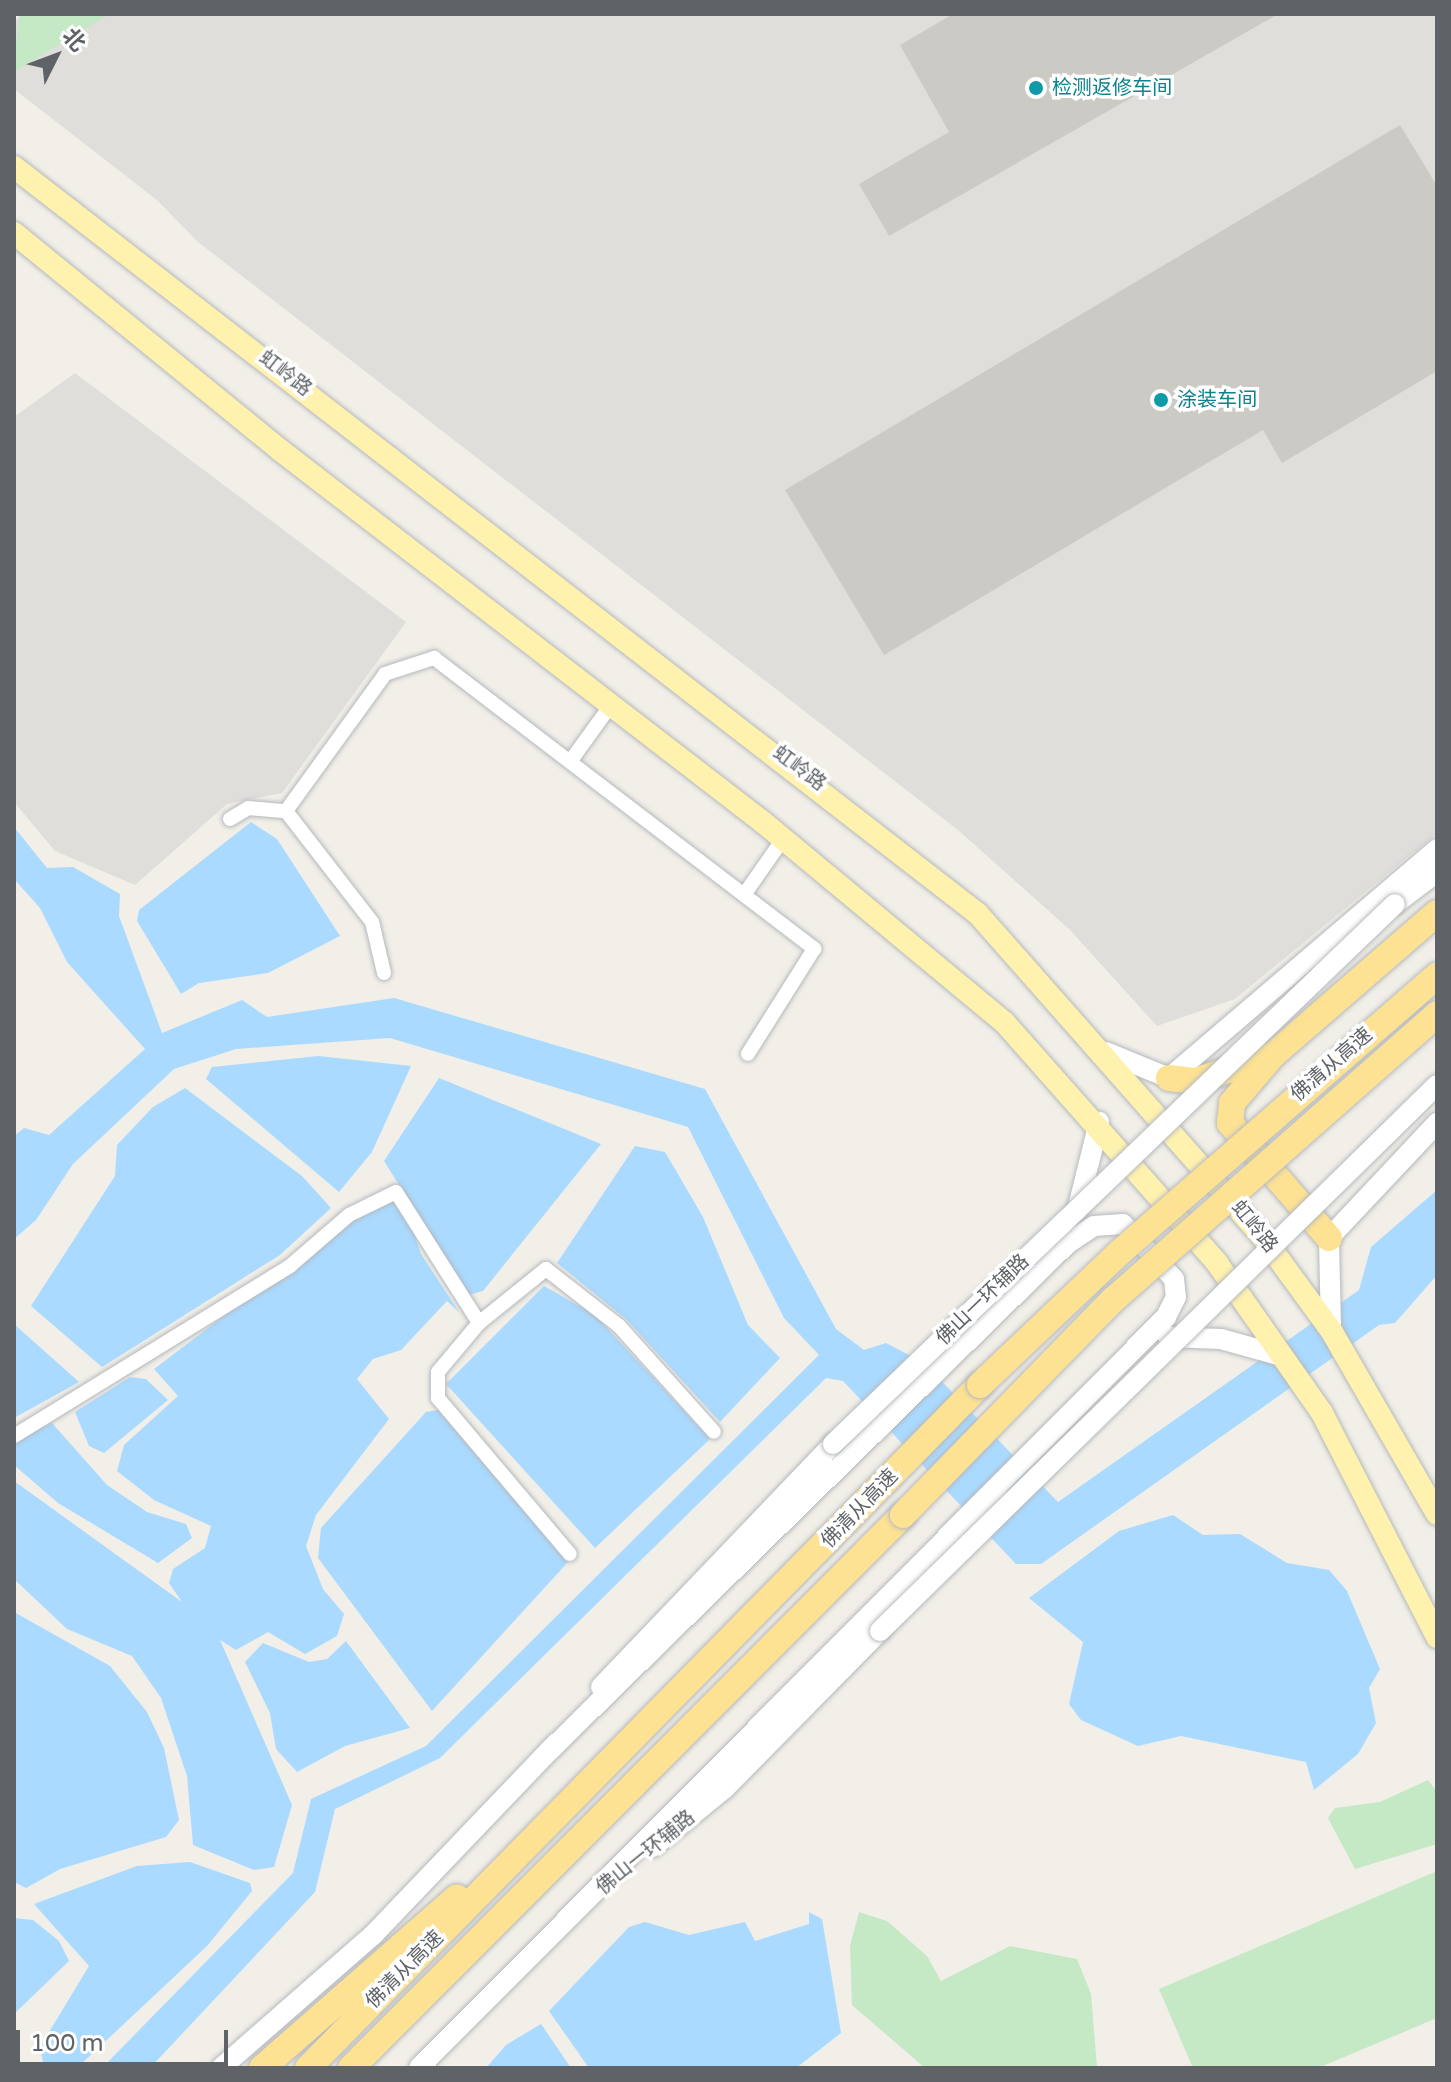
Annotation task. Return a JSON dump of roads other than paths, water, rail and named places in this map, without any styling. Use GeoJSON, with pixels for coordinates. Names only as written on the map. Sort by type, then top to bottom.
{"type":"FeatureCollection","features":[{"type":"Feature","properties":{"kind":"highway"},"geometry":{"type":"LineString","coordinates":[[1329,1238],[1230,1123],[1232,1103],[1273,1055],[1437,913]]}},
{"type":"Feature","properties":{"kind":"highway","name":"佛清从高速"},"geometry":{"type":"LineString","coordinates":[[308,2068],[980,1385],[1119,1253],[1437,976]]}},
{"type":"Feature","properties":{"kind":"highway","name":"佛清从高速"},"geometry":{"type":"LineString","coordinates":[[351,2068],[1179,1239],[1437,1014]]}},
{"type":"Feature","properties":{"kind":"highway"},"geometry":{"type":"LineString","coordinates":[[1169,1078],[1195,1081],[1273,1055]]}},
{"type":"Feature","properties":{"kind":"highway"},"geometry":{"type":"LineString","coordinates":[[262,2068],[568,1806]]}},
{"type":"Feature","properties":{"kind":"main road","name":"虹岭路"},"geometry":{"type":"LineString","coordinates":[[14,167],[842,802],[978,914],[1106,1052],[1322,1310],[1437,1514]]}},
{"type":"Feature","properties":{"kind":"main road"},"geometry":{"type":"LineString","coordinates":[[14,233],[783,839],[1004,1022],[1099,1122],[1217,1263],[1278,1355],[1322,1413],[1437,1637]]}},
{"type":"Feature","properties":{"kind":"main road"},"geometry":{"type":"LineString","coordinates":[[1106,1052],[1169,1078],[1437,849]]}},
{"type":"Feature","properties":{"kind":"main road","name":"佛山一环辅路"},"geometry":{"type":"LineString","coordinates":[[551,1749],[629,1652],[833,1444],[1395,904],[1437,872]]}},
{"type":"Feature","properties":{"kind":"main road","name":"佛山一环辅路"},"geometry":{"type":"LineString","coordinates":[[573,1913],[725,1788],[880,1631],[1437,1085]]}},
{"type":"Feature","properties":{"kind":"main road"},"geometry":{"type":"LineString","coordinates":[[1067,1244],[1099,1122]]}},
{"type":"Feature","properties":{"kind":"main road"},"geometry":{"type":"LineString","coordinates":[[1322,1310],[1329,1238],[1437,1123]]}},
{"type":"Feature","properties":{"kind":"main road","name":"佛山一环辅路"},"geometry":{"type":"LineString","coordinates":[[221,2068],[373,1935],[551,1749],[1067,1244],[1094,1226],[1123,1224],[1174,1279],[1176,1297],[1166,1317],[1136,1352],[949,1529],[573,1913]]}},
{"type":"Feature","properties":{"kind":"main road"},"geometry":{"type":"LineString","coordinates":[[1136,1352],[1166,1337],[1200,1336],[1278,1355]]}},
{"type":"Feature","properties":{"kind":"main road"},"geometry":{"type":"LineString","coordinates":[[419,2068],[573,1913]]}},
{"type":"Feature","properties":{"kind":"street"},"geometry":{"type":"LineString","coordinates":[[286,811],[385,674],[434,658],[746,892],[814,949],[748,1054]]}},
{"type":"Feature","properties":{"kind":"street"},"geometry":{"type":"LineString","coordinates":[[572,759],[611,705]]}},
{"type":"Feature","properties":{"kind":"street"},"geometry":{"type":"LineString","coordinates":[[230,819],[248,808],[286,811],[372,922],[384,973]]}},
{"type":"Feature","properties":{"kind":"street"},"geometry":{"type":"LineString","coordinates":[[746,892],[783,839]]}},
{"type":"Feature","properties":{"kind":"street"},"geometry":{"type":"LineString","coordinates":[[14,1436],[290,1266],[349,1215],[396,1192],[479,1323]]}},
{"type":"Feature","properties":{"kind":"street"},"geometry":{"type":"LineString","coordinates":[[570,1554],[438,1398],[438,1372],[479,1323],[546,1269],[619,1326],[714,1432]]}},
{"type":"Feature","properties":{"kind":"water"},"geometry":{"type":"Polygon","coordinates":[[[251,822],[277,839],[340,936],[268,973],[199,983],[181,994],[137,921],[139,910],[251,822]]]}},
{"type":"Feature","properties":{"kind":"water"},"geometry":{"type":"Polygon","coordinates":[[[14,827],[47,868],[73,867],[120,894],[119,916],[162,1033],[242,1000],[267,1017],[394,998],[705,1089],[836,1329],[864,1350],[886,1343],[924,1363],[1058,1502],[1359,1290],[1371,1247],[1437,1190],[1437,1275],[1395,1323],[1379,1325],[1041,1564],[1016,1564],[843,1381],[826,1378],[440,1758],[335,1809],[315,1892],[150,2068],[102,2068],[293,1873],[311,1799],[426,1746],[819,1355],[784,1318],[688,1127],[390,1038],[236,1049],[174,1069],[73,1164],[36,1220],[14,1239],[14,1136],[24,1128],[49,1135],[145,1049],[67,962],[40,908],[14,879],[14,827]]]}},
{"type":"Feature","properties":{"kind":"water"},"geometry":{"type":"Polygon","coordinates":[[[318,1056],[411,1066],[372,1152],[339,1192],[206,1079],[212,1067],[318,1056]]]}},
{"type":"Feature","properties":{"kind":"water"},"geometry":{"type":"Polygon","coordinates":[[[439,1078],[601,1144],[483,1291],[468,1295],[384,1161],[439,1078]]]}},
{"type":"Feature","properties":{"kind":"water"},"geometry":{"type":"Polygon","coordinates":[[[185,1088],[302,1176],[331,1208],[280,1255],[102,1367],[31,1306],[115,1176],[117,1145],[153,1107],[185,1088]]]}},
{"type":"Feature","properties":{"kind":"water"},"geometry":{"type":"Polygon","coordinates":[[[635,1146],[665,1152],[703,1217],[748,1325],[780,1358],[720,1422],[627,1320],[557,1263],[635,1146]]]}},
{"type":"Feature","properties":{"kind":"water"},"geometry":{"type":"Polygon","coordinates":[[[392,1199],[405,1207],[421,1254],[459,1312],[447,1301],[401,1350],[373,1359],[357,1379],[389,1419],[316,1515],[306,1546],[323,1589],[344,1614],[337,1636],[305,1654],[268,1632],[236,1650],[220,1640],[292,1805],[274,1867],[254,1870],[193,1845],[187,1776],[161,1698],[132,1656],[67,1629],[14,1579],[14,1481],[182,1602],[169,1583],[173,1569],[205,1548],[211,1526],[154,1500],[117,1471],[124,1445],[178,1396],[154,1369],[360,1213],[392,1199]]]}},
{"type":"Feature","properties":{"kind":"water"},"geometry":{"type":"Polygon","coordinates":[[[544,1286],[595,1315],[710,1439],[595,1548],[446,1384],[544,1286]]]}},
{"type":"Feature","properties":{"kind":"water"},"geometry":{"type":"Polygon","coordinates":[[[14,1324],[79,1382],[14,1418],[14,1324]]]}},
{"type":"Feature","properties":{"kind":"water"},"geometry":{"type":"Polygon","coordinates":[[[130,1377],[146,1379],[168,1400],[104,1453],[89,1446],[75,1412],[130,1377]]]}},
{"type":"Feature","properties":{"kind":"water"},"geometry":{"type":"Polygon","coordinates":[[[438,1410],[568,1562],[432,1711],[318,1558],[321,1528],[426,1412],[438,1410]]]}},
{"type":"Feature","properties":{"kind":"water"},"geometry":{"type":"Polygon","coordinates":[[[52,1423],[107,1485],[147,1512],[186,1524],[192,1538],[158,1563],[58,1503],[14,1465],[14,1441],[52,1423]]]}},
{"type":"Feature","properties":{"kind":"water"},"geometry":{"type":"Polygon","coordinates":[[[1173,1515],[1203,1535],[1240,1534],[1287,1563],[1329,1570],[1347,1591],[1380,1669],[1369,1688],[1376,1723],[1358,1754],[1314,1790],[1306,1762],[1181,1736],[1138,1746],[1081,1720],[1069,1704],[1083,1642],[1029,1598],[1119,1531],[1173,1515]]]}},
{"type":"Feature","properties":{"kind":"water"},"geometry":{"type":"Polygon","coordinates":[[[14,1612],[110,1666],[147,1712],[164,1748],[179,1820],[166,1837],[60,1869],[26,1888],[14,1882],[14,1612]]]}},
{"type":"Feature","properties":{"kind":"water"},"geometry":{"type":"Polygon","coordinates":[[[346,1641],[410,1728],[345,1746],[297,1772],[276,1749],[270,1713],[245,1662],[263,1643],[309,1662],[327,1659],[346,1641]]]}},
{"type":"Feature","properties":{"kind":"water"},"geometry":{"type":"Polygon","coordinates":[[[190,1862],[250,1883],[252,1891],[207,1946],[77,2068],[44,2068],[40,2047],[89,1966],[34,1904],[137,1866],[190,1862]]]}},
{"type":"Feature","properties":{"kind":"water"},"geometry":{"type":"Polygon","coordinates":[[[809,1912],[822,1919],[841,2033],[796,2068],[589,2068],[549,2011],[629,1927],[645,1922],[689,1935],[745,1922],[755,1941],[809,1924],[809,1912]]]}},
{"type":"Feature","properties":{"kind":"water"},"geometry":{"type":"Polygon","coordinates":[[[14,1918],[33,1920],[59,1941],[69,1961],[14,2014],[14,1918]]]}},
{"type":"Feature","properties":{"kind":"water"},"geometry":{"type":"Polygon","coordinates":[[[541,2024],[571,2068],[486,2068],[506,2045],[541,2024]]]}},
{"type":"Feature","properties":{"kind":"place","name":"检测返修车间"},"geometry":{"type":"Point","coordinates":[1036,88]}},
{"type":"Feature","properties":{"kind":"place","name":"涂装车间"},"geometry":{"type":"Point","coordinates":[1161,400]}}]}
